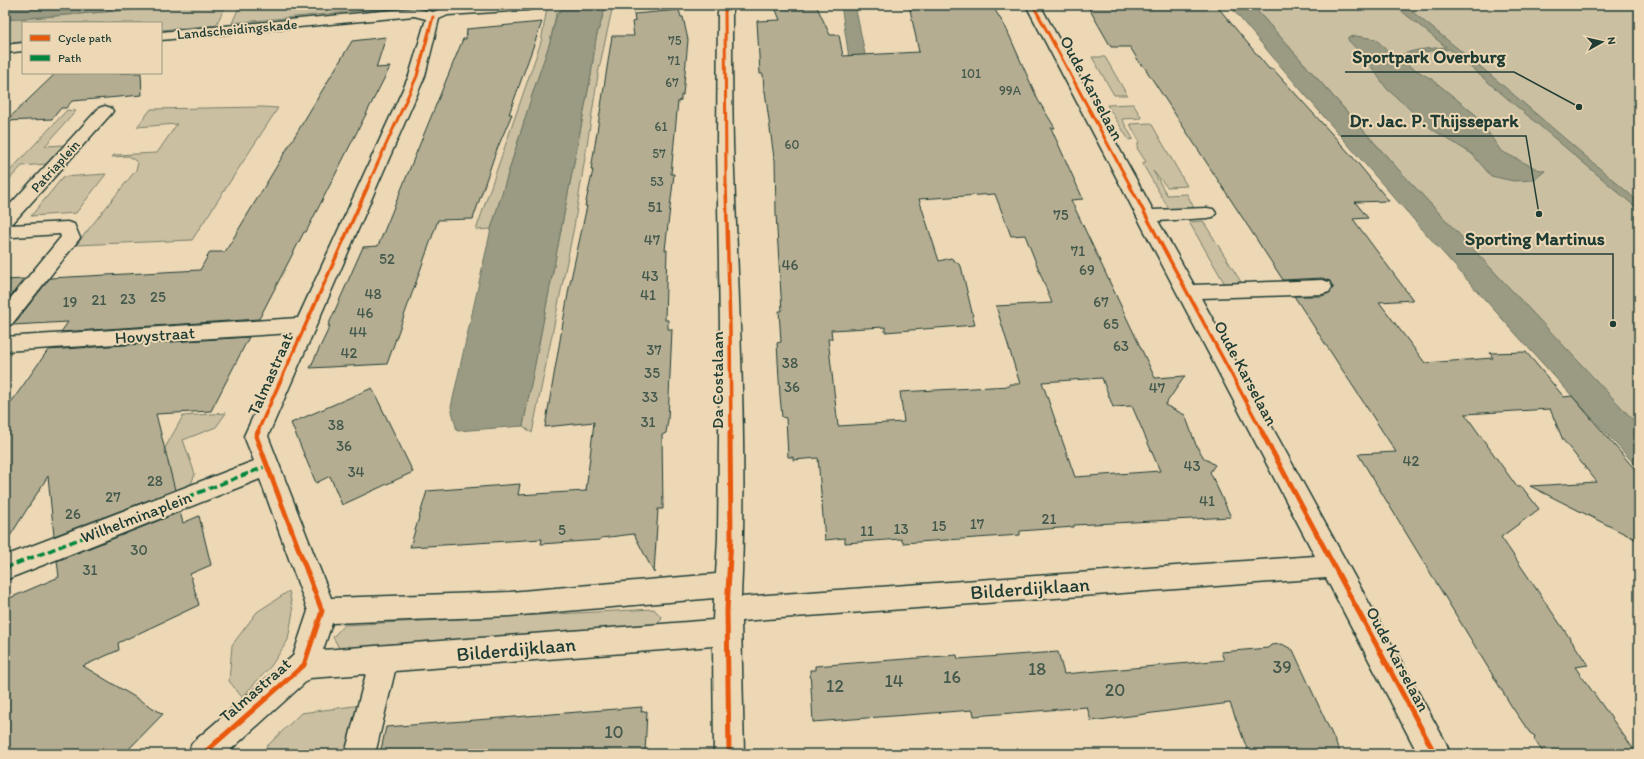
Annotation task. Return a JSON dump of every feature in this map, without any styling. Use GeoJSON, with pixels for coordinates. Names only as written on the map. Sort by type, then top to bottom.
{"type":"FeatureCollection","features":[{"type":"Feature","properties":{"kind":"street","name":"Da Costalaan"},"geometry":{"type":"LineString","coordinates":[[725,5],[725,142],[730,328],[731,538],[727,609],[729,754]]}},
{"type":"Feature","properties":{"kind":"street","name":"Oude Karselaan"},"geometry":{"type":"LineString","coordinates":[[1033,5],[1435,754]]}},
{"type":"Feature","properties":{"kind":"street"},"geometry":{"type":"LineString","coordinates":[[433,17],[445,11],[526,6]]}},
{"type":"Feature","properties":{"kind":"street","name":"Landscheidingskade"},"geometry":{"type":"LineString","coordinates":[[162,36],[414,12],[426,13],[433,17]]}},
{"type":"Feature","properties":{"kind":"street","name":"Talmastraat"},"geometry":{"type":"LineString","coordinates":[[203,754],[304,665],[322,611],[256,436],[417,76],[433,17]]}},
{"type":"Feature","properties":{"kind":"street"},"geometry":{"type":"LineString","coordinates":[[5,49],[22,47]]}},
{"type":"Feature","properties":{"kind":"street","name":"Patriaplein"},"geometry":{"type":"LineString","coordinates":[[5,222],[105,111]]}},
{"type":"Feature","properties":{"kind":"street"},"geometry":{"type":"LineString","coordinates":[[1147,216],[1207,213]]}},
{"type":"Feature","properties":{"kind":"street"},"geometry":{"type":"LineString","coordinates":[[5,230],[13,231],[67,228],[71,238],[5,319]]}},
{"type":"Feature","properties":{"kind":"street"},"geometry":{"type":"LineString","coordinates":[[1188,292],[1322,287]]}},
{"type":"Feature","properties":{"kind":"street","name":"Hovystraat"},"geometry":{"type":"LineString","coordinates":[[5,344],[306,325]]}},
{"type":"Feature","properties":{"kind":"street","name":"Wilhelminaplein"},"geometry":{"type":"LineString","coordinates":[[5,568],[267,466]]}},
{"type":"Feature","properties":{"kind":"street","name":"Bilderdijklaan"},"geometry":{"type":"LineString","coordinates":[[304,665],[384,659],[727,609],[1333,566]]}},
{"type":"Feature","properties":{"kind":"street","name":"Bilderdijklaan"},"geometry":{"type":"LineString","coordinates":[[322,611],[510,604],[727,609]]}},
{"type":"Feature","properties":{"kind":"street"},"geometry":{"type":"LineString","coordinates":[[360,754],[384,659]]}},
{"type":"Feature","properties":{"kind":"shaded area"},"geometry":{"type":"Polygon","coordinates":[[[5,5],[190,5],[5,20],[5,5]]]}},
{"type":"Feature","properties":{"kind":"shaded area"},"geometry":{"type":"Polygon","coordinates":[[[190,5],[226,5],[216,25],[162,30],[162,22],[22,22],[22,42],[5,43],[5,20],[190,5]]]}},
{"type":"Feature","properties":{"kind":"shaded area"},"geometry":{"type":"Polygon","coordinates":[[[240,5],[419,5],[232,23],[240,5]]]}},
{"type":"Feature","properties":{"kind":"shaded area"},"geometry":{"type":"Polygon","coordinates":[[[567,5],[606,5],[596,38],[591,75],[523,426],[457,431],[451,407],[491,229],[550,42],[557,14],[567,5]]]}},
{"type":"Feature","properties":{"kind":"shaded area"},"geometry":{"type":"Polygon","coordinates":[[[606,5],[613,5],[599,69],[574,227],[532,433],[523,426],[591,75],[596,38],[606,5]]]}},
{"type":"Feature","properties":{"kind":"shaded area"},"geometry":{"type":"Polygon","coordinates":[[[841,5],[855,5],[873,93],[857,111],[841,5]]]}},
{"type":"Feature","properties":{"kind":"shaded area"},"geometry":{"type":"Polygon","coordinates":[[[1229,5],[1252,5],[1397,168],[1639,426],[1639,469],[1534,355],[1431,239],[1329,123],[1229,5]]]}},
{"type":"Feature","properties":{"kind":"shaded area"},"geometry":{"type":"Polygon","coordinates":[[[1252,5],[1639,5],[1639,428],[1397,168],[1252,5]]]}},
{"type":"Feature","properties":{"kind":"shaded area"},"geometry":{"type":"Polygon","coordinates":[[[1394,5],[1404,5],[1493,77],[1639,202],[1639,210],[1449,49],[1418,53],[1401,61],[1433,80],[1476,115],[1501,151],[1537,169],[1545,171],[1534,180],[1513,181],[1491,176],[1472,154],[1433,130],[1387,89],[1365,58],[1348,40],[1348,37],[1356,36],[1376,39],[1388,52],[1397,58],[1409,52],[1446,47],[1394,5]]]}},
{"type":"Feature","properties":{"kind":"shaded area"},"geometry":{"type":"Polygon","coordinates":[[[565,7],[556,14],[550,42],[491,229],[476,230],[541,42],[547,8],[565,7]]]}},
{"type":"Feature","properties":{"kind":"shaded area"},"geometry":{"type":"Polygon","coordinates":[[[1092,57],[1105,57],[1127,95],[1114,95],[1092,57]]]}},
{"type":"Feature","properties":{"kind":"shaded area"},"geometry":{"type":"Polygon","coordinates":[[[1133,104],[1142,118],[1122,119],[1133,139],[1129,140],[1107,105],[1133,104]]]}},
{"type":"Feature","properties":{"kind":"shaded area"},"geometry":{"type":"Polygon","coordinates":[[[278,108],[192,240],[76,245],[136,170],[138,163],[129,156],[112,157],[114,155],[157,153],[177,124],[137,127],[151,109],[278,108]]]}},
{"type":"Feature","properties":{"kind":"shaded area"},"geometry":{"type":"Polygon","coordinates":[[[67,110],[76,111],[45,146],[64,145],[47,164],[22,166],[5,184],[5,176],[67,110]]]}},
{"type":"Feature","properties":{"kind":"shaded area"},"geometry":{"type":"Polygon","coordinates":[[[1151,123],[1187,186],[1167,187],[1153,171],[1167,195],[1187,194],[1194,208],[1169,209],[1142,163],[1146,162],[1137,148],[1139,141],[1130,124],[1151,123]]]}},
{"type":"Feature","properties":{"kind":"shaded area"},"geometry":{"type":"Polygon","coordinates":[[[106,174],[76,213],[31,216],[63,177],[106,174]]]}},
{"type":"Feature","properties":{"kind":"shaded area"},"geometry":{"type":"Polygon","coordinates":[[[1203,221],[1241,282],[1225,284],[1189,222],[1203,221]]]}},
{"type":"Feature","properties":{"kind":"shaded area"},"geometry":{"type":"Polygon","coordinates":[[[226,413],[216,427],[183,440],[195,474],[191,484],[175,495],[165,448],[183,416],[226,413]]]}},
{"type":"Feature","properties":{"kind":"shaded area"},"geometry":{"type":"Polygon","coordinates":[[[289,591],[293,611],[288,640],[271,666],[242,697],[229,681],[232,645],[257,612],[289,591]]]}},
{"type":"Feature","properties":{"kind":"shaded area"},"geometry":{"type":"Polygon","coordinates":[[[654,609],[662,618],[654,626],[339,648],[333,637],[344,625],[654,609]]]}},
{"type":"Feature","properties":{"kind":"shaded area"},"geometry":{"type":"Polygon","coordinates":[[[361,705],[350,754],[259,754],[301,713],[361,705]]]}},
{"type":"Feature","properties":{"kind":"building"},"geometry":{"type":"Polygon","coordinates":[[[774,5],[816,5],[830,35],[839,35],[843,56],[919,52],[909,5],[992,5],[1006,28],[1038,100],[1055,128],[1051,128],[1083,199],[1071,200],[1155,378],[1185,376],[1165,405],[1185,415],[1196,445],[1204,458],[1215,465],[1210,472],[1231,517],[1074,525],[1074,527],[1020,531],[1020,535],[903,543],[901,539],[845,543],[845,538],[825,540],[818,458],[793,460],[793,457],[788,457],[786,418],[782,417],[780,396],[777,343],[781,342],[779,311],[782,311],[776,214],[775,159],[764,91],[763,74],[760,74],[757,21],[780,20],[774,5]],[[995,194],[919,199],[939,261],[951,258],[961,266],[975,325],[885,332],[885,327],[831,330],[832,339],[828,339],[838,426],[904,422],[900,392],[1010,386],[1009,384],[1020,384],[996,306],[1052,303],[1025,235],[1011,236],[995,194]],[[1102,378],[1042,382],[1075,477],[1160,471],[1132,406],[1113,407],[1102,378]]]}},
{"type":"Feature","properties":{"kind":"building"},"geometry":{"type":"Polygon","coordinates":[[[1087,5],[1216,5],[1269,69],[1273,69],[1351,155],[1389,201],[1355,202],[1368,218],[1353,219],[1413,300],[1379,302],[1425,363],[1493,358],[1490,353],[1526,352],[1564,397],[1572,396],[1639,474],[1639,541],[1530,486],[1597,482],[1563,440],[1550,409],[1465,414],[1517,487],[1522,487],[1539,509],[1501,537],[1588,665],[1575,667],[1637,754],[1544,754],[1534,739],[1535,736],[1530,733],[1512,707],[1358,454],[1396,452],[1294,296],[1322,296],[1329,293],[1333,288],[1330,281],[1322,278],[1283,280],[1143,65],[1141,65],[1130,47],[1111,47],[1087,5]]]}},
{"type":"Feature","properties":{"kind":"building"},"geometry":{"type":"Polygon","coordinates":[[[679,10],[681,17],[683,17],[688,40],[683,95],[681,95],[681,100],[678,101],[671,174],[674,174],[665,250],[667,250],[665,320],[668,320],[668,329],[672,329],[668,420],[666,433],[662,435],[663,509],[658,509],[654,573],[634,534],[601,538],[600,540],[541,544],[542,539],[410,547],[427,491],[520,484],[518,495],[586,491],[594,422],[545,427],[569,288],[587,206],[585,206],[593,170],[591,170],[612,36],[634,36],[632,22],[635,21],[634,14],[679,10]]]}},
{"type":"Feature","properties":{"kind":"building"},"geometry":{"type":"Polygon","coordinates":[[[542,22],[509,114],[512,114],[495,154],[473,219],[438,220],[387,364],[310,368],[330,326],[328,326],[363,247],[378,246],[463,39],[466,39],[467,29],[542,22]]]}},
{"type":"Feature","properties":{"kind":"building"},"geometry":{"type":"Polygon","coordinates":[[[386,37],[376,68],[390,67],[306,232],[304,232],[259,319],[61,332],[68,322],[13,325],[50,278],[200,270],[210,252],[225,252],[352,41],[386,37]]]}},
{"type":"Feature","properties":{"kind":"building"},"geometry":{"type":"Polygon","coordinates":[[[55,74],[141,74],[142,95],[72,101],[66,108],[61,108],[52,119],[6,121],[55,74]]]}},
{"type":"Feature","properties":{"kind":"building"},"geometry":{"type":"Polygon","coordinates":[[[24,279],[5,303],[5,280],[24,279]]]}},
{"type":"Feature","properties":{"kind":"building"},"geometry":{"type":"Polygon","coordinates":[[[249,337],[211,411],[156,414],[175,490],[54,536],[48,476],[5,544],[5,411],[48,350],[249,337]]]}},
{"type":"Feature","properties":{"kind":"building"},"geometry":{"type":"Polygon","coordinates":[[[372,388],[413,472],[342,505],[330,476],[316,483],[291,423],[372,388]]]}},
{"type":"Feature","properties":{"kind":"building"},"geometry":{"type":"Polygon","coordinates":[[[180,512],[183,523],[199,516],[211,565],[190,574],[199,605],[118,643],[119,650],[83,666],[163,714],[124,754],[5,754],[5,600],[59,577],[57,561],[180,512]]]}},
{"type":"Feature","properties":{"kind":"building"},"geometry":{"type":"Polygon","coordinates":[[[1282,644],[1293,650],[1341,754],[1249,754],[1230,703],[1091,721],[1087,707],[974,716],[973,710],[813,722],[810,670],[815,670],[815,666],[957,655],[958,659],[1058,652],[1064,674],[1224,660],[1221,652],[1268,648],[1271,645],[1282,644]]]}},
{"type":"Feature","properties":{"kind":"building"},"geometry":{"type":"Polygon","coordinates":[[[642,707],[641,712],[647,711],[645,754],[380,754],[386,727],[642,707]]]}},
{"type":"Feature","properties":{"kind":"marked path"},"geometry":{"type":"LineString","coordinates":[[5,568],[267,466]]}},
{"type":"Feature","properties":{"kind":"cycle path"},"geometry":{"type":"LineString","coordinates":[[725,5],[725,142],[730,328],[731,538],[727,610],[729,754]]}},
{"type":"Feature","properties":{"kind":"cycle path"},"geometry":{"type":"LineString","coordinates":[[1033,5],[1435,754]]}},
{"type":"Feature","properties":{"kind":"cycle path"},"geometry":{"type":"LineString","coordinates":[[203,754],[304,665],[322,611],[256,436],[417,76],[433,17]]}},
{"type":"Feature","properties":{"kind":"place","name":"Sportpark Overburg"},"geometry":{"type":"Point","coordinates":[1579,107]}},
{"type":"Feature","properties":{"kind":"place","name":"Dr. Jac. P. Thijssepark"},"geometry":{"type":"Point","coordinates":[1539,214]}},
{"type":"Feature","properties":{"kind":"place","name":"Sporting Martinus"},"geometry":{"type":"Point","coordinates":[1613,324]}}]}
